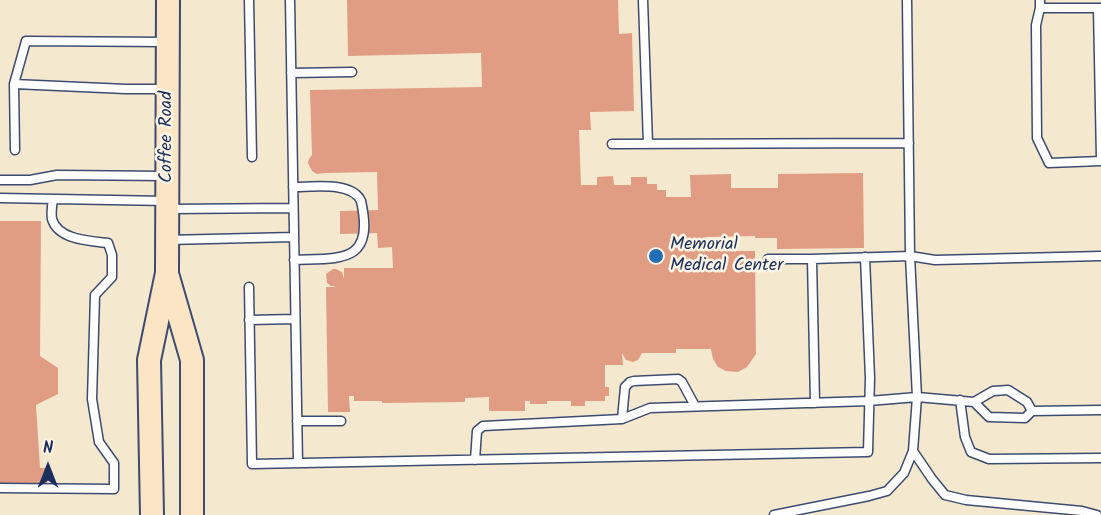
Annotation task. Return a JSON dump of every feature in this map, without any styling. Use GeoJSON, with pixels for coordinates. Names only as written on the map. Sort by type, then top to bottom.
{"type":"FeatureCollection","features":[{"type":"Feature","properties":{"kind":"main road","name":"Coffee Road"},"geometry":{"type":"LineString","coordinates":[[152,515],[149,360],[166,273],[168,0]]}},
{"type":"Feature","properties":{"kind":"main road","name":"Coffee Road"},"geometry":{"type":"LineString","coordinates":[[166,273],[192,360],[192,515]]}},
{"type":"Feature","properties":{"kind":"main road"},"geometry":{"type":"LineString","coordinates":[[136,515],[151,463]]}},
{"type":"Feature","properties":{"kind":"lane"},"geometry":{"type":"LineString","coordinates":[[249,0],[252,157]]}},
{"type":"Feature","properties":{"kind":"lane"},"geometry":{"type":"LineString","coordinates":[[290,0],[298,463]]}},
{"type":"Feature","properties":{"kind":"lane"},"geometry":{"type":"LineString","coordinates":[[644,0],[648,144]]}},
{"type":"Feature","properties":{"kind":"lane"},"geometry":{"type":"LineString","coordinates":[[774,515],[887,491],[904,473],[913,451],[917,397],[910,256],[908,0]]}},
{"type":"Feature","properties":{"kind":"lane"},"geometry":{"type":"LineString","coordinates":[[1040,4],[1099,8],[1101,160],[1049,163],[1037,138],[1036,25],[1040,4]]}},
{"type":"Feature","properties":{"kind":"lane"},"geometry":{"type":"LineString","coordinates":[[15,150],[14,84],[26,41],[168,42]]}},
{"type":"Feature","properties":{"kind":"lane"},"geometry":{"type":"LineString","coordinates":[[291,73],[352,72]]}},
{"type":"Feature","properties":{"kind":"lane"},"geometry":{"type":"LineString","coordinates":[[14,84],[126,89],[168,88]]}},
{"type":"Feature","properties":{"kind":"lane"},"geometry":{"type":"LineString","coordinates":[[612,144],[909,143]]}},
{"type":"Feature","properties":{"kind":"lane"},"geometry":{"type":"LineString","coordinates":[[0,180],[30,180],[57,175],[167,176]]}},
{"type":"Feature","properties":{"kind":"lane"},"geometry":{"type":"LineString","coordinates":[[293,187],[337,187],[350,190],[361,201],[364,235],[358,248],[347,255],[338,258],[294,260]]}},
{"type":"Feature","properties":{"kind":"lane"},"geometry":{"type":"LineString","coordinates":[[0,198],[293,208]]}},
{"type":"Feature","properties":{"kind":"lane"},"geometry":{"type":"LineString","coordinates":[[0,488],[114,489],[114,463],[99,442],[92,399],[95,296],[112,277],[112,255],[108,243],[71,237],[58,229],[52,218],[53,199]]}},
{"type":"Feature","properties":{"kind":"lane"},"geometry":{"type":"LineString","coordinates":[[167,240],[294,237]]}},
{"type":"Feature","properties":{"kind":"lane"},"geometry":{"type":"LineString","coordinates":[[768,259],[910,256],[935,260],[1101,256]]}},
{"type":"Feature","properties":{"kind":"lane"},"geometry":{"type":"LineString","coordinates":[[249,287],[252,464],[868,452],[870,378],[865,257]]}},
{"type":"Feature","properties":{"kind":"lane"},"geometry":{"type":"LineString","coordinates":[[812,259],[815,403]]}},
{"type":"Feature","properties":{"kind":"lane"},"geometry":{"type":"LineString","coordinates":[[249,320],[295,319]]}},
{"type":"Feature","properties":{"kind":"lane"},"geometry":{"type":"LineString","coordinates":[[622,419],[625,387],[634,381],[678,380],[682,382],[695,406]]}},
{"type":"Feature","properties":{"kind":"lane"},"geometry":{"type":"LineString","coordinates":[[974,402],[993,391],[1008,390],[1027,402],[1032,411]]}},
{"type":"Feature","properties":{"kind":"lane"},"geometry":{"type":"LineString","coordinates":[[475,460],[477,431],[483,426],[622,419],[650,408],[869,401],[917,397],[974,402],[989,417],[1025,418],[1032,411],[1101,410]]}},
{"type":"Feature","properties":{"kind":"lane"},"geometry":{"type":"LineString","coordinates":[[960,400],[965,437],[971,452],[989,459],[1101,458]]}},
{"type":"Feature","properties":{"kind":"lane"},"geometry":{"type":"LineString","coordinates":[[297,422],[341,421]]}},
{"type":"Feature","properties":{"kind":"lane"},"geometry":{"type":"LineString","coordinates":[[913,451],[945,495],[966,500],[1082,511],[1097,515]]}},
{"type":"Feature","properties":{"kind":"building"},"geometry":{"type":"Polygon","coordinates":[[[347,0],[618,0],[619,34],[632,33],[634,111],[590,112],[591,130],[579,130],[581,185],[597,185],[597,177],[613,176],[614,185],[631,185],[631,177],[647,177],[647,184],[657,184],[657,190],[666,190],[666,197],[691,197],[690,175],[731,174],[731,188],[778,188],[778,174],[863,173],[864,248],[777,249],[777,238],[706,237],[706,251],[755,251],[756,354],[747,367],[738,372],[726,371],[718,367],[711,349],[676,349],[676,353],[642,353],[638,360],[633,362],[626,360],[622,353],[623,365],[605,365],[605,387],[609,387],[609,396],[605,396],[605,401],[585,401],[585,406],[571,406],[571,401],[530,404],[530,401],[525,401],[525,411],[489,411],[489,397],[465,398],[465,402],[382,403],[382,401],[354,401],[354,396],[349,396],[350,412],[328,412],[326,287],[335,287],[327,283],[326,274],[336,269],[342,272],[344,279],[344,268],[393,268],[392,247],[378,248],[377,233],[340,234],[340,211],[378,210],[377,172],[317,174],[312,171],[308,163],[312,155],[310,90],[482,87],[481,53],[348,56],[347,0]]]}},
{"type":"Feature","properties":{"kind":"building"},"geometry":{"type":"Polygon","coordinates":[[[0,221],[41,221],[40,356],[58,368],[58,394],[36,405],[40,468],[51,468],[47,483],[0,484],[0,221]]]}},
{"type":"Feature","properties":{"kind":"place","name":"Memorial Medical Center"},"geometry":{"type":"Point","coordinates":[656,256]}}]}
